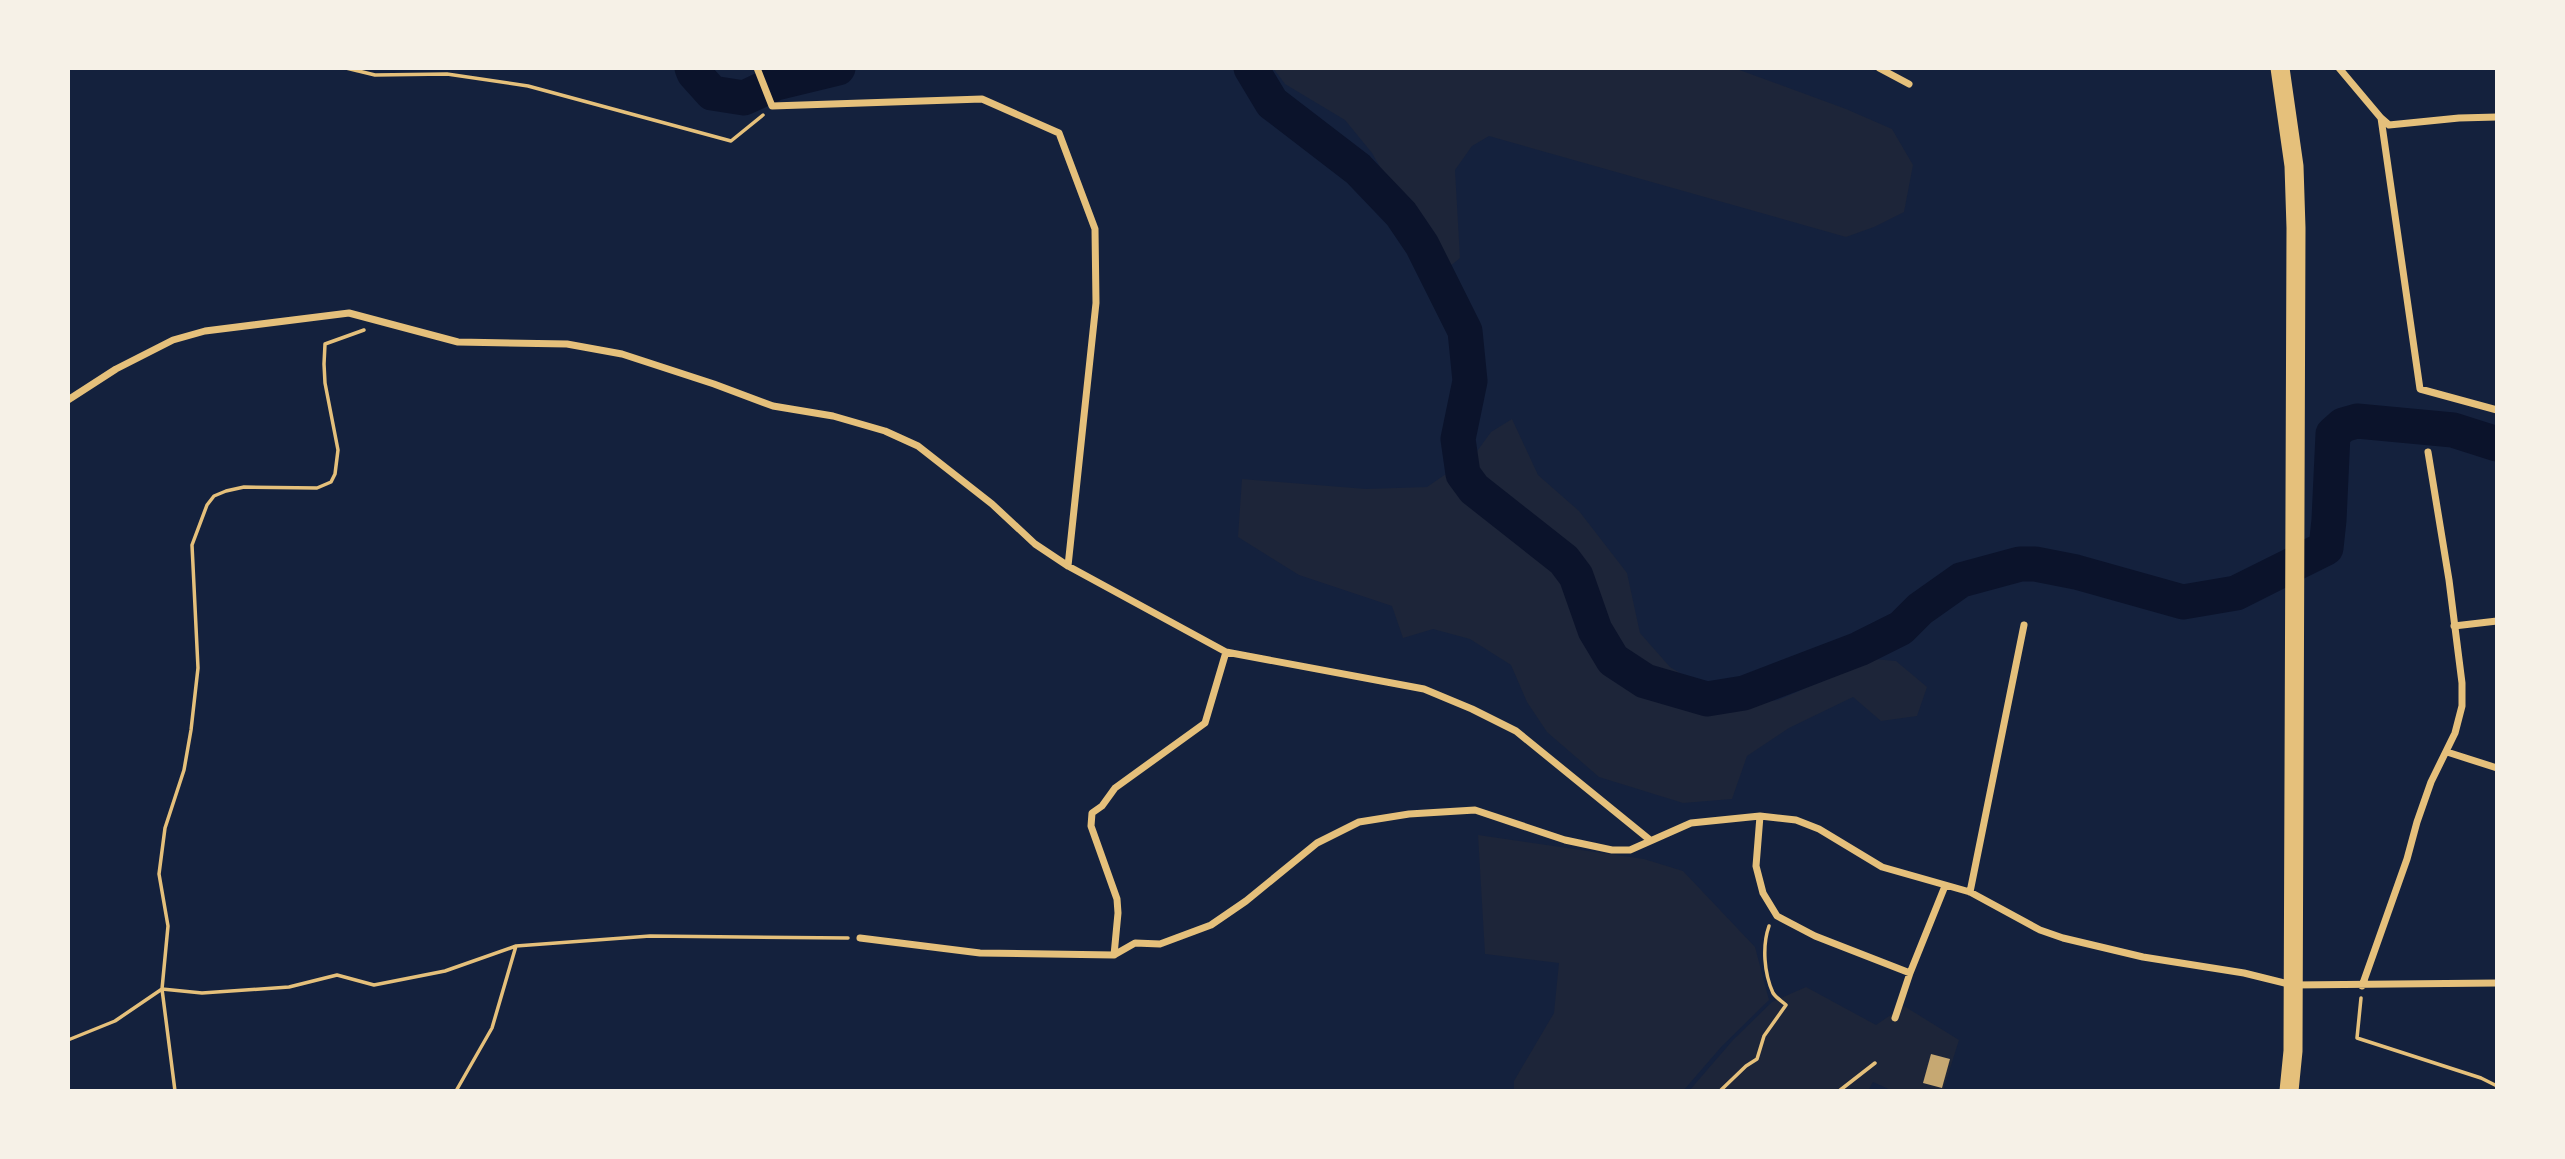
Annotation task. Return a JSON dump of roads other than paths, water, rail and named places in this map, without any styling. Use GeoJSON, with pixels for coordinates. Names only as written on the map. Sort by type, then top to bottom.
{"type":"FeatureCollection","features":[{"type":"Feature","properties":{"kind":"highway"},"geometry":{"type":"LineString","coordinates":[[2280,68],[2294,166],[2296,229],[2293,1051],[2289,1091]]}},
{"type":"Feature","properties":{"kind":"street"},"geometry":{"type":"LineString","coordinates":[[757,68],[772,106],[982,99],[1059,133],[1095,229],[1096,303],[1068,566]]}},
{"type":"Feature","properties":{"kind":"street"},"geometry":{"type":"LineString","coordinates":[[1879,68],[1909,84]]}},
{"type":"Feature","properties":{"kind":"street"},"geometry":{"type":"LineString","coordinates":[[2339,68],[2389,125],[2497,117]]}},
{"type":"Feature","properties":{"kind":"street"},"geometry":{"type":"LineString","coordinates":[[2381,118],[2420,389],[2497,410]]}},
{"type":"Feature","properties":{"kind":"street"},"geometry":{"type":"LineString","coordinates":[[68,400],[116,369],[173,340],[205,331],[349,313],[458,342],[567,344],[622,354],[773,406],[834,416],[885,431],[918,446],[992,504],[1035,544],[1068,566],[1226,652],[1424,689],[1472,709],[1516,731],[1650,840]]}},
{"type":"Feature","properties":{"kind":"street"},"geometry":{"type":"LineString","coordinates":[[2362,986],[2431,782],[2447,752],[2462,706],[2462,683],[2428,452]]}},
{"type":"Feature","properties":{"kind":"street"},"geometry":{"type":"LineString","coordinates":[[2454,626],[2497,621]]}},
{"type":"Feature","properties":{"kind":"street"},"geometry":{"type":"LineString","coordinates":[[1969,892],[2024,625]]}},
{"type":"Feature","properties":{"kind":"street"},"geometry":{"type":"LineString","coordinates":[[1114,956],[1117,899],[1091,826],[1092,813],[1102,806],[1115,788],[1205,723],[1226,652]]}},
{"type":"Feature","properties":{"kind":"street"},"geometry":{"type":"LineString","coordinates":[[2447,752],[2497,768]]}},
{"type":"Feature","properties":{"kind":"street"},"geometry":{"type":"LineString","coordinates":[[860,938],[980,953],[1114,956],[1135,943],[1160,944],[1210,925],[1246,901],[1317,843],[1359,822],[1409,814],[1475,810],[1566,840],[1612,850],[1630,850],[1691,823],[1760,816],[1796,820],[1819,829],[1882,867],[1969,892],[2040,930],[2143,957],[2244,973],[2293,985],[2497,983]]}},
{"type":"Feature","properties":{"kind":"street"},"geometry":{"type":"LineString","coordinates":[[1760,816],[1756,866],[1763,893],[1777,916],[1815,936],[1910,973]]}},
{"type":"Feature","properties":{"kind":"street"},"geometry":{"type":"LineString","coordinates":[[1895,1018],[1945,886]]}},
{"type":"Feature","properties":{"kind":"waterway"},"geometry":{"type":"LineString","coordinates":[[692,68],[712,93],[744,98],[776,83],[838,68]]}},
{"type":"Feature","properties":{"kind":"waterway"},"geometry":{"type":"LineString","coordinates":[[1251,68],[1272,103],[1358,169],[1401,214],[1422,245],[1465,331],[1470,381],[1458,439],[1463,474],[1474,489],[1564,560],[1576,576],[1595,630],[1613,660],[1645,681],[1707,699],[1744,693],[1859,649],[1901,628],[1920,609],[1961,580],[2020,564],[2035,564],[2076,572],[2183,602],[2236,593],[2326,548],[2333,434],[2343,425],[2357,421],[2453,430],[2497,444]]}}]}
